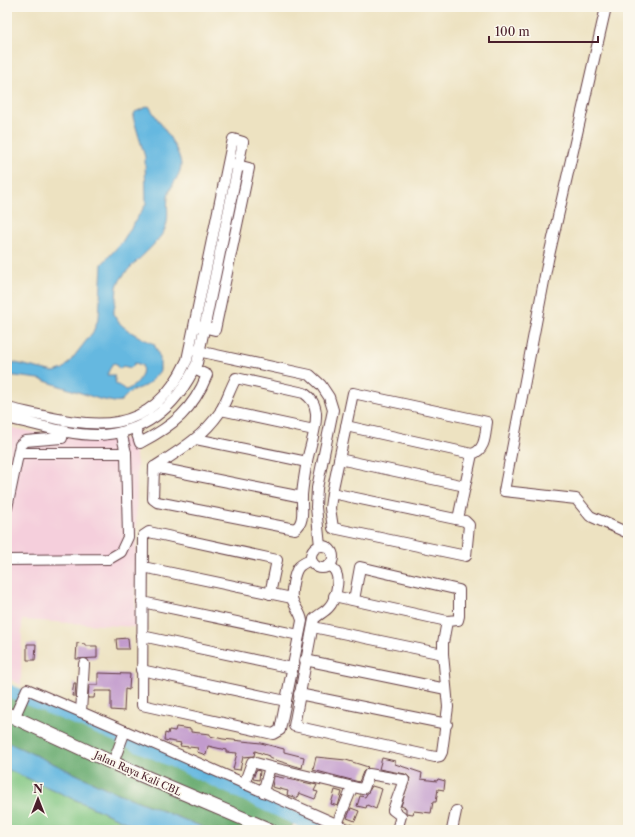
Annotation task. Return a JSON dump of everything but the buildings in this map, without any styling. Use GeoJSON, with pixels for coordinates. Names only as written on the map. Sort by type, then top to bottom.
{"type":"FeatureCollection","features":[{"type":"Feature","properties":{"kind":"main road","name":"Jalan Raya Kali CBL"},"geometry":{"type":"LineString","coordinates":[[11,716],[113,763],[270,830]]}},
{"type":"Feature","properties":{"kind":"street"},"geometry":{"type":"LineString","coordinates":[[606,7],[548,260],[504,491],[576,499],[590,516],[628,533]]}},
{"type":"Feature","properties":{"kind":"street"},"geometry":{"type":"LineString","coordinates":[[7,418],[96,435],[121,432],[135,428],[153,419],[178,396],[194,369],[194,350],[238,140]]}},
{"type":"Feature","properties":{"kind":"street"},"geometry":{"type":"LineString","coordinates":[[7,409],[96,425],[131,419],[147,410],[170,390],[194,350]]}},
{"type":"Feature","properties":{"kind":"street"},"geometry":{"type":"LineString","coordinates":[[194,350],[310,375],[321,385],[329,397],[333,410],[320,473],[316,507],[320,546]]}},
{"type":"Feature","properties":{"kind":"street"},"geometry":{"type":"LineString","coordinates":[[135,428],[140,442],[175,423],[190,406],[202,388],[207,375],[194,369]]}},
{"type":"Feature","properties":{"kind":"street"},"geometry":{"type":"LineString","coordinates":[[236,378],[304,393],[312,398],[315,405],[316,414],[314,430],[307,462],[302,497],[302,521],[300,527],[296,530],[157,502],[153,499],[154,467],[196,439],[211,424],[221,410],[236,378]]}},
{"type":"Feature","properties":{"kind":"street"},"geometry":{"type":"LineString","coordinates":[[332,493],[465,521],[469,525],[466,556],[333,528],[330,508],[332,493],[335,476],[353,393],[487,422],[483,445],[479,452],[472,454],[346,426]]}},
{"type":"Feature","properties":{"kind":"street"},"geometry":{"type":"LineString","coordinates":[[221,410],[314,430]]}},
{"type":"Feature","properties":{"kind":"street"},"geometry":{"type":"LineString","coordinates":[[7,508],[20,445],[25,441],[62,438],[64,430]]}},
{"type":"Feature","properties":{"kind":"street"},"geometry":{"type":"LineString","coordinates":[[7,560],[109,559],[121,552],[128,537],[126,453],[121,432]]}},
{"type":"Feature","properties":{"kind":"street"},"geometry":{"type":"LineString","coordinates":[[196,439],[307,462]]}},
{"type":"Feature","properties":{"kind":"street"},"geometry":{"type":"LineString","coordinates":[[311,446],[326,449]]}},
{"type":"Feature","properties":{"kind":"street"},"geometry":{"type":"LineString","coordinates":[[19,453],[126,453]]}},
{"type":"Feature","properties":{"kind":"street"},"geometry":{"type":"LineString","coordinates":[[458,519],[472,454]]}},
{"type":"Feature","properties":{"kind":"street"},"geometry":{"type":"LineString","coordinates":[[339,459],[465,486]]}},
{"type":"Feature","properties":{"kind":"street"},"geometry":{"type":"LineString","coordinates":[[154,467],[302,497]]}},
{"type":"Feature","properties":{"kind":"street"},"geometry":{"type":"LineString","coordinates":[[320,473],[335,476]]}},
{"type":"Feature","properties":{"kind":"street"},"geometry":{"type":"LineString","coordinates":[[270,594],[277,560],[149,532],[143,536],[141,702],[145,707],[274,734],[280,730],[302,621],[301,614],[292,598],[297,569],[302,564],[311,560]]}},
{"type":"Feature","properties":{"kind":"street"},"geometry":{"type":"LineString","coordinates":[[320,546],[326,546],[333,554],[333,560],[330,565],[325,568],[319,568],[314,565],[311,560],[315,549],[320,546]]}},
{"type":"Feature","properties":{"kind":"street"},"geometry":{"type":"LineString","coordinates":[[330,565],[336,572],[338,580],[332,604],[328,609],[314,619],[293,723],[297,728],[435,757],[440,756],[447,724],[448,707],[443,654],[448,621]]}},
{"type":"Feature","properties":{"kind":"street"},"geometry":{"type":"LineString","coordinates":[[143,567],[292,598]]}},
{"type":"Feature","properties":{"kind":"street"},"geometry":{"type":"LineString","coordinates":[[334,596],[448,621],[458,620],[461,593],[456,588],[360,567],[354,600]]}},
{"type":"Feature","properties":{"kind":"street"},"geometry":{"type":"LineString","coordinates":[[142,602],[299,635]]}},
{"type":"Feature","properties":{"kind":"street"},"geometry":{"type":"LineString","coordinates":[[313,627],[443,654]]}},
{"type":"Feature","properties":{"kind":"street"},"geometry":{"type":"LineString","coordinates":[[142,636],[292,668]]}},
{"type":"Feature","properties":{"kind":"street"},"geometry":{"type":"LineString","coordinates":[[305,660],[446,689]]}},
{"type":"Feature","properties":{"kind":"street"},"geometry":{"type":"LineString","coordinates":[[81,712],[84,664]]}},
{"type":"Feature","properties":{"kind":"street"},"geometry":{"type":"LineString","coordinates":[[141,670],[286,701]]}},
{"type":"Feature","properties":{"kind":"street"},"geometry":{"type":"LineString","coordinates":[[11,716],[20,704],[26,689],[349,830]]}},
{"type":"Feature","properties":{"kind":"street"},"geometry":{"type":"LineString","coordinates":[[299,694],[447,724]]}},
{"type":"Feature","properties":{"kind":"street"},"geometry":{"type":"LineString","coordinates":[[113,763],[124,733]]}},
{"type":"Feature","properties":{"kind":"street"},"geometry":{"type":"LineString","coordinates":[[244,784],[252,762],[352,788],[364,788],[369,774],[404,780],[393,810],[401,816],[397,830]]}},
{"type":"Feature","properties":{"kind":"street"},"geometry":{"type":"LineString","coordinates":[[263,792],[270,767]]}},
{"type":"Feature","properties":{"kind":"street"},"geometry":{"type":"LineString","coordinates":[[337,824],[352,788]]}},
{"type":"Feature","properties":{"kind":"street"},"geometry":{"type":"LineString","coordinates":[[452,830],[456,811]]}},
{"type":"Feature","properties":{"kind":"shaded area"},"geometry":{"type":"Polygon","coordinates":[[[7,427],[51,435],[107,441],[133,438],[137,464],[135,627],[22,620],[21,685],[7,678],[7,427]]]}},
{"type":"Feature","properties":{"kind":"green space"},"geometry":{"type":"Polygon","coordinates":[[[7,693],[295,820],[290,830],[210,830],[108,789],[7,742],[7,693]]]}},
{"type":"Feature","properties":{"kind":"green space"},"geometry":{"type":"Polygon","coordinates":[[[7,769],[143,830],[7,830],[7,769]]]}},
{"type":"Feature","properties":{"kind":"water"},"geometry":{"type":"Polygon","coordinates":[[[149,106],[173,143],[180,158],[181,165],[180,172],[169,193],[168,217],[164,231],[122,278],[117,286],[114,310],[116,319],[120,324],[137,336],[154,344],[160,358],[160,371],[147,385],[131,391],[121,401],[114,402],[99,399],[39,379],[7,375],[7,361],[54,372],[63,369],[93,332],[99,317],[102,264],[122,242],[146,204],[145,157],[133,117],[135,112],[149,106]],[[115,363],[112,364],[107,375],[114,375],[116,384],[126,390],[139,380],[143,369],[142,365],[135,363],[131,368],[123,366],[119,369],[115,363]]]}},
{"type":"Feature","properties":{"kind":"water"},"geometry":{"type":"Polygon","coordinates":[[[7,742],[108,789],[210,830],[143,830],[7,769],[7,742]]]}},
{"type":"Feature","properties":{"kind":"waterway"},"geometry":{"type":"LineString","coordinates":[[7,690],[134,743],[321,830]]}}]}
